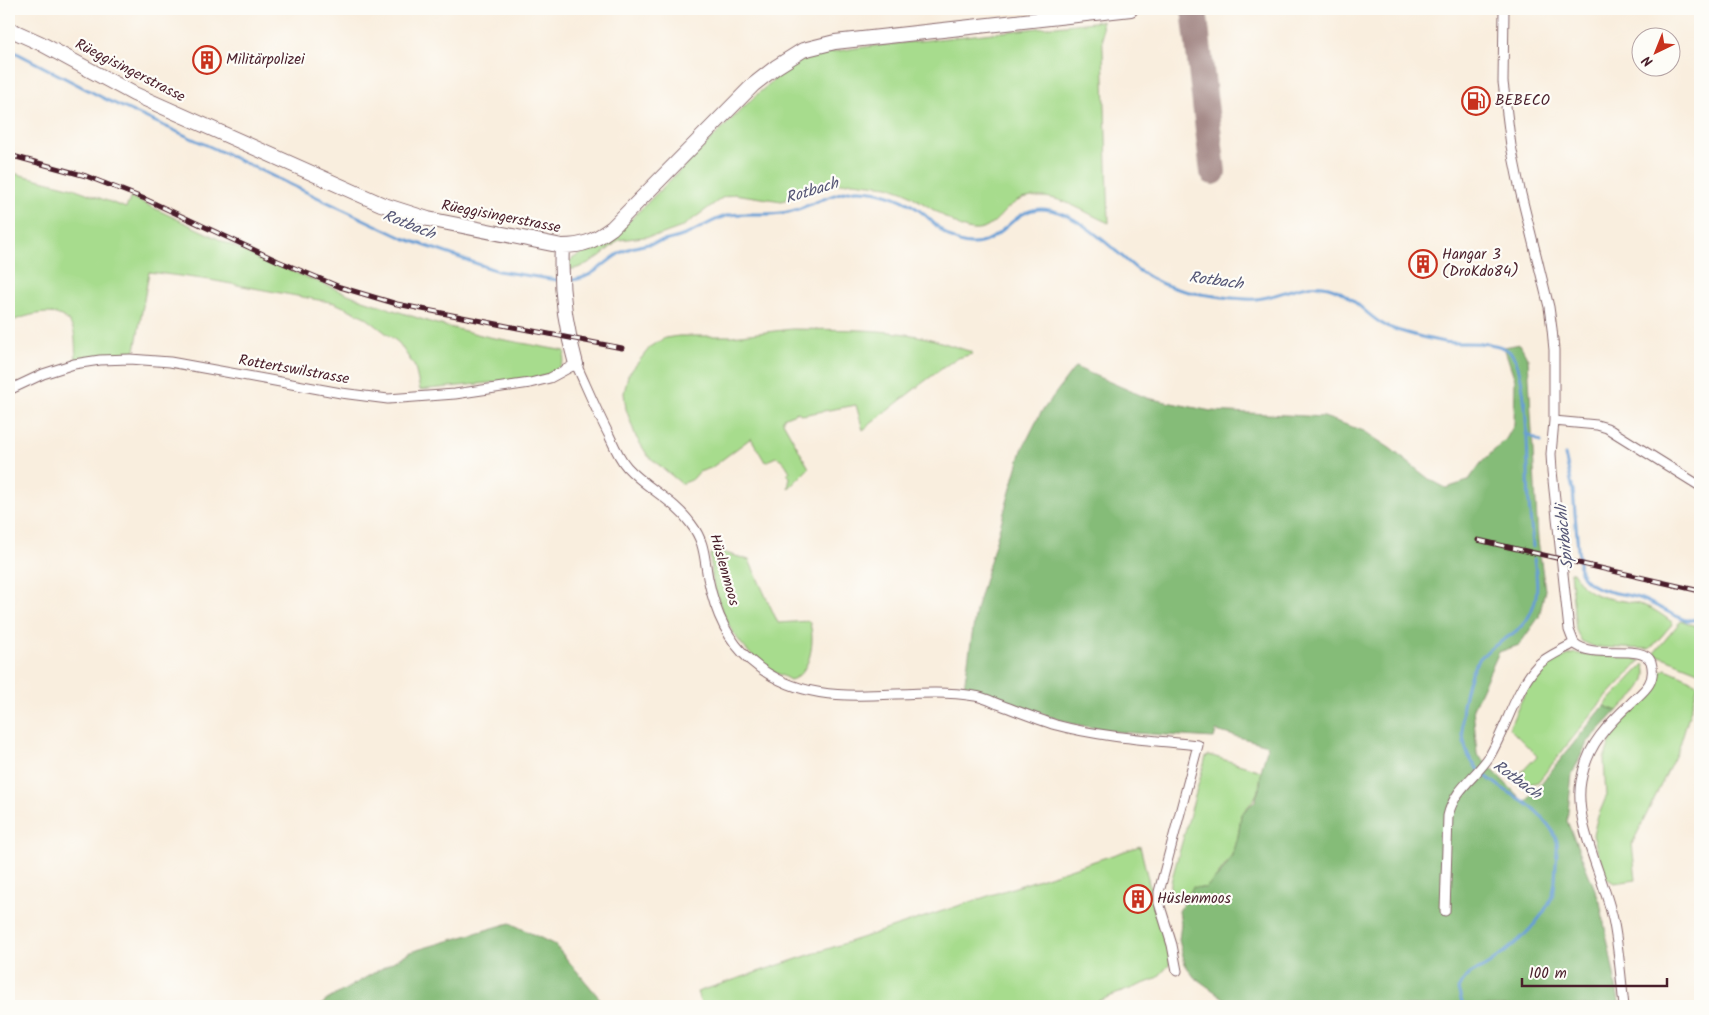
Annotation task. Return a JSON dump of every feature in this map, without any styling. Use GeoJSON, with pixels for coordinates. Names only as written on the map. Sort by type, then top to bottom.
{"type":"FeatureCollection","features":[{"type":"Feature","properties":{"kind":"main road","name":"Rüeggisingerstrasse"},"geometry":{"type":"LineString","coordinates":[[9,29],[134,94],[381,204],[428,219],[562,246],[578,246],[599,237],[612,228],[753,86],[776,67],[803,50],[835,42],[1131,9]]}},
{"type":"Feature","properties":{"kind":"main road","name":"Hüslenmoos"},"geometry":{"type":"LineString","coordinates":[[562,246],[561,270],[563,293],[568,334],[576,364]]}},
{"type":"Feature","properties":{"kind":"street"},"geometry":{"type":"LineString","coordinates":[[1504,9],[1503,82],[1511,146],[1549,307],[1552,329],[1554,350],[1554,421],[1551,454],[1569,630],[1574,643],[1584,650],[1643,654],[1650,660],[1652,670],[1650,684],[1613,720],[1594,745],[1585,767],[1580,792],[1582,818],[1614,924],[1624,1006]]}},
{"type":"Feature","properties":{"kind":"street","name":"Rottertswilstrasse"},"geometry":{"type":"LineString","coordinates":[[9,390],[43,374],[74,364],[100,360],[130,359],[170,362],[341,393],[388,399],[455,394],[530,383],[550,378],[576,364]]}},
{"type":"Feature","properties":{"kind":"street","name":"Hüslenmoos"},"geometry":{"type":"LineString","coordinates":[[576,364],[620,459],[629,469],[678,509],[691,523],[700,538],[716,608],[728,632],[750,660],[770,675],[790,686],[822,694],[947,694],[976,696],[1057,725],[1114,735],[1198,745],[1162,873],[1159,892],[1159,903],[1172,945],[1177,971]]}},
{"type":"Feature","properties":{"kind":"street"},"geometry":{"type":"LineString","coordinates":[[1554,421],[1597,425],[1607,428],[1700,486]]}},
{"type":"Feature","properties":{"kind":"street"},"geometry":{"type":"LineString","coordinates":[[1445,911],[1448,816],[1452,802],[1486,760],[1499,740],[1526,680],[1539,664],[1574,643]]}},
{"type":"Feature","properties":{"kind":"green space"},"geometry":{"type":"Polygon","coordinates":[[[1102,21],[1109,223],[1059,200],[1034,197],[1024,198],[1014,204],[994,222],[981,230],[972,230],[961,227],[905,192],[888,186],[853,182],[827,185],[782,201],[734,194],[722,198],[682,227],[660,235],[619,240],[599,257],[581,267],[567,269],[569,262],[573,258],[610,240],[752,99],[778,76],[802,60],[815,55],[856,48],[1102,21]]]}},
{"type":"Feature","properties":{"kind":"green space"},"geometry":{"type":"Polygon","coordinates":[[[9,172],[73,188],[126,208],[131,197],[254,256],[363,300],[433,323],[489,337],[565,351],[564,358],[557,370],[537,378],[420,390],[415,367],[399,343],[365,317],[335,303],[210,280],[149,272],[134,356],[76,360],[73,329],[68,321],[61,316],[44,313],[35,314],[9,322],[9,269],[13,250],[9,226],[9,172]]]}},
{"type":"Feature","properties":{"kind":"green space"},"geometry":{"type":"Polygon","coordinates":[[[792,329],[867,330],[919,336],[972,352],[972,354],[955,359],[863,430],[856,405],[802,415],[798,412],[783,418],[783,422],[809,468],[788,489],[790,477],[787,474],[790,472],[786,465],[781,459],[776,457],[765,462],[751,438],[711,468],[699,472],[693,479],[682,484],[648,456],[636,437],[626,409],[624,393],[628,375],[651,346],[665,338],[679,336],[732,336],[792,329]]]}},
{"type":"Feature","properties":{"kind":"green space"},"geometry":{"type":"Polygon","coordinates":[[[1520,344],[1528,359],[1538,540],[1545,590],[1539,617],[1519,645],[1499,652],[1473,708],[1477,754],[1525,803],[1604,706],[1617,711],[1587,743],[1572,774],[1567,821],[1600,902],[1620,1006],[1235,1006],[1194,977],[1185,964],[1179,940],[1181,924],[1179,911],[1193,887],[1205,888],[1222,872],[1232,855],[1238,836],[1241,814],[1255,801],[1260,786],[1261,771],[1268,745],[1216,731],[1214,738],[1119,732],[1072,724],[964,687],[976,610],[1022,450],[1040,414],[1075,367],[1147,398],[1211,411],[1324,417],[1364,431],[1391,449],[1429,479],[1446,488],[1468,481],[1481,463],[1506,439],[1514,425],[1515,380],[1504,347],[1520,344]]]}},
{"type":"Feature","properties":{"kind":"green space"},"geometry":{"type":"Polygon","coordinates":[[[722,552],[749,560],[778,623],[809,621],[812,646],[807,664],[797,677],[790,680],[768,669],[755,659],[730,628],[719,603],[712,574],[710,554],[722,552]]]}},
{"type":"Feature","properties":{"kind":"green space"},"geometry":{"type":"Polygon","coordinates":[[[1570,572],[1573,572],[1582,585],[1591,592],[1605,598],[1646,606],[1673,623],[1649,649],[1595,647],[1581,641],[1576,630],[1570,572]]]}},
{"type":"Feature","properties":{"kind":"green space"},"geometry":{"type":"Polygon","coordinates":[[[1683,621],[1696,626],[1700,625],[1700,672],[1655,654],[1680,622],[1683,621]]]}},
{"type":"Feature","properties":{"kind":"green space"},"geometry":{"type":"Polygon","coordinates":[[[1575,653],[1635,657],[1636,660],[1641,660],[1598,706],[1538,782],[1526,785],[1516,778],[1537,756],[1509,728],[1526,690],[1539,672],[1548,665],[1575,653]]]}},
{"type":"Feature","properties":{"kind":"green space"},"geometry":{"type":"Polygon","coordinates":[[[1644,664],[1645,678],[1639,691],[1617,711],[1604,706],[1644,664]]]}},
{"type":"Feature","properties":{"kind":"green space"},"geometry":{"type":"Polygon","coordinates":[[[1666,669],[1698,685],[1679,748],[1632,844],[1636,880],[1614,883],[1605,877],[1593,835],[1606,797],[1604,759],[1617,723],[1652,690],[1659,673],[1666,669]]]}},
{"type":"Feature","properties":{"kind":"green space"},"geometry":{"type":"Polygon","coordinates":[[[1209,755],[1261,771],[1260,784],[1254,799],[1241,814],[1236,844],[1227,863],[1210,884],[1191,894],[1184,902],[1173,899],[1169,893],[1206,757],[1209,755]]]}},
{"type":"Feature","properties":{"kind":"green space"},"geometry":{"type":"Polygon","coordinates":[[[1140,846],[1169,953],[1170,964],[1156,979],[1085,1006],[702,1006],[697,992],[1140,846]]]}},
{"type":"Feature","properties":{"kind":"green space"},"geometry":{"type":"Polygon","coordinates":[[[510,923],[555,945],[606,1006],[320,1006],[327,1000],[410,952],[510,923]]]}},
{"type":"Feature","properties":{"kind":"waterway","name":"Rotbach"},"geometry":{"type":"LineString","coordinates":[[9,49],[107,100],[403,238],[498,271],[557,280]]}},
{"type":"Feature","properties":{"kind":"waterway","name":"Rotbach"},"geometry":{"type":"LineString","coordinates":[[566,280],[585,277],[593,273],[623,251],[691,233],[724,216],[785,213],[848,191],[874,191],[892,196],[918,209],[951,238],[970,244],[990,240],[1021,215],[1030,211],[1040,209],[1053,211],[1066,215],[1079,223],[1144,274],[1175,288],[1189,292],[1232,298],[1256,299],[1306,286],[1323,286],[1339,291],[1379,322],[1392,328],[1444,342],[1496,345],[1510,352],[1516,362],[1521,379],[1524,400],[1533,547]]}},
{"type":"Feature","properties":{"kind":"waterway"},"geometry":{"type":"LineString","coordinates":[[1526,434],[1541,442]]}},
{"type":"Feature","properties":{"kind":"waterway","name":"Spirbächli"},"geometry":{"type":"LineString","coordinates":[[1565,455],[1573,490],[1580,572],[1585,579],[1598,588],[1639,598],[1685,620],[1693,620],[1700,617]]}},
{"type":"Feature","properties":{"kind":"waterway","name":"Rotbach"},"geometry":{"type":"LineString","coordinates":[[1463,1006],[1458,989],[1465,978],[1498,957],[1532,927],[1546,909],[1555,887],[1557,845],[1553,832],[1541,816],[1531,807],[1485,776],[1477,768],[1468,755],[1462,726],[1465,695],[1475,665],[1490,649],[1523,625],[1529,616],[1536,593],[1537,581],[1534,559]]}},
{"type":"Feature","properties":{"kind":"taxiway"},"geometry":{"type":"LineString","coordinates":[[1194,9],[1213,172]]}},
{"type":"Feature","properties":{"kind":"railway"},"geometry":{"type":"LineString","coordinates":[[9,155],[86,176],[145,199],[278,261],[340,287],[397,304],[622,348]]}},
{"type":"Feature","properties":{"kind":"railway"},"geometry":{"type":"LineString","coordinates":[[1478,540],[1700,591]]}},
{"type":"Feature","properties":{"kind":"place","name":"Militärpolizei"},"geometry":{"type":"Point","coordinates":[207,60]}},
{"type":"Feature","properties":{"kind":"place","name":"BEBECO"},"geometry":{"type":"Point","coordinates":[1476,101]}},
{"type":"Feature","properties":{"kind":"place","name":"Hangar 3 (DroKdo84)"},"geometry":{"type":"Point","coordinates":[1423,264]}},
{"type":"Feature","properties":{"kind":"place","name":"Hüslenmoos"},"geometry":{"type":"Point","coordinates":[1138,899]}}]}
